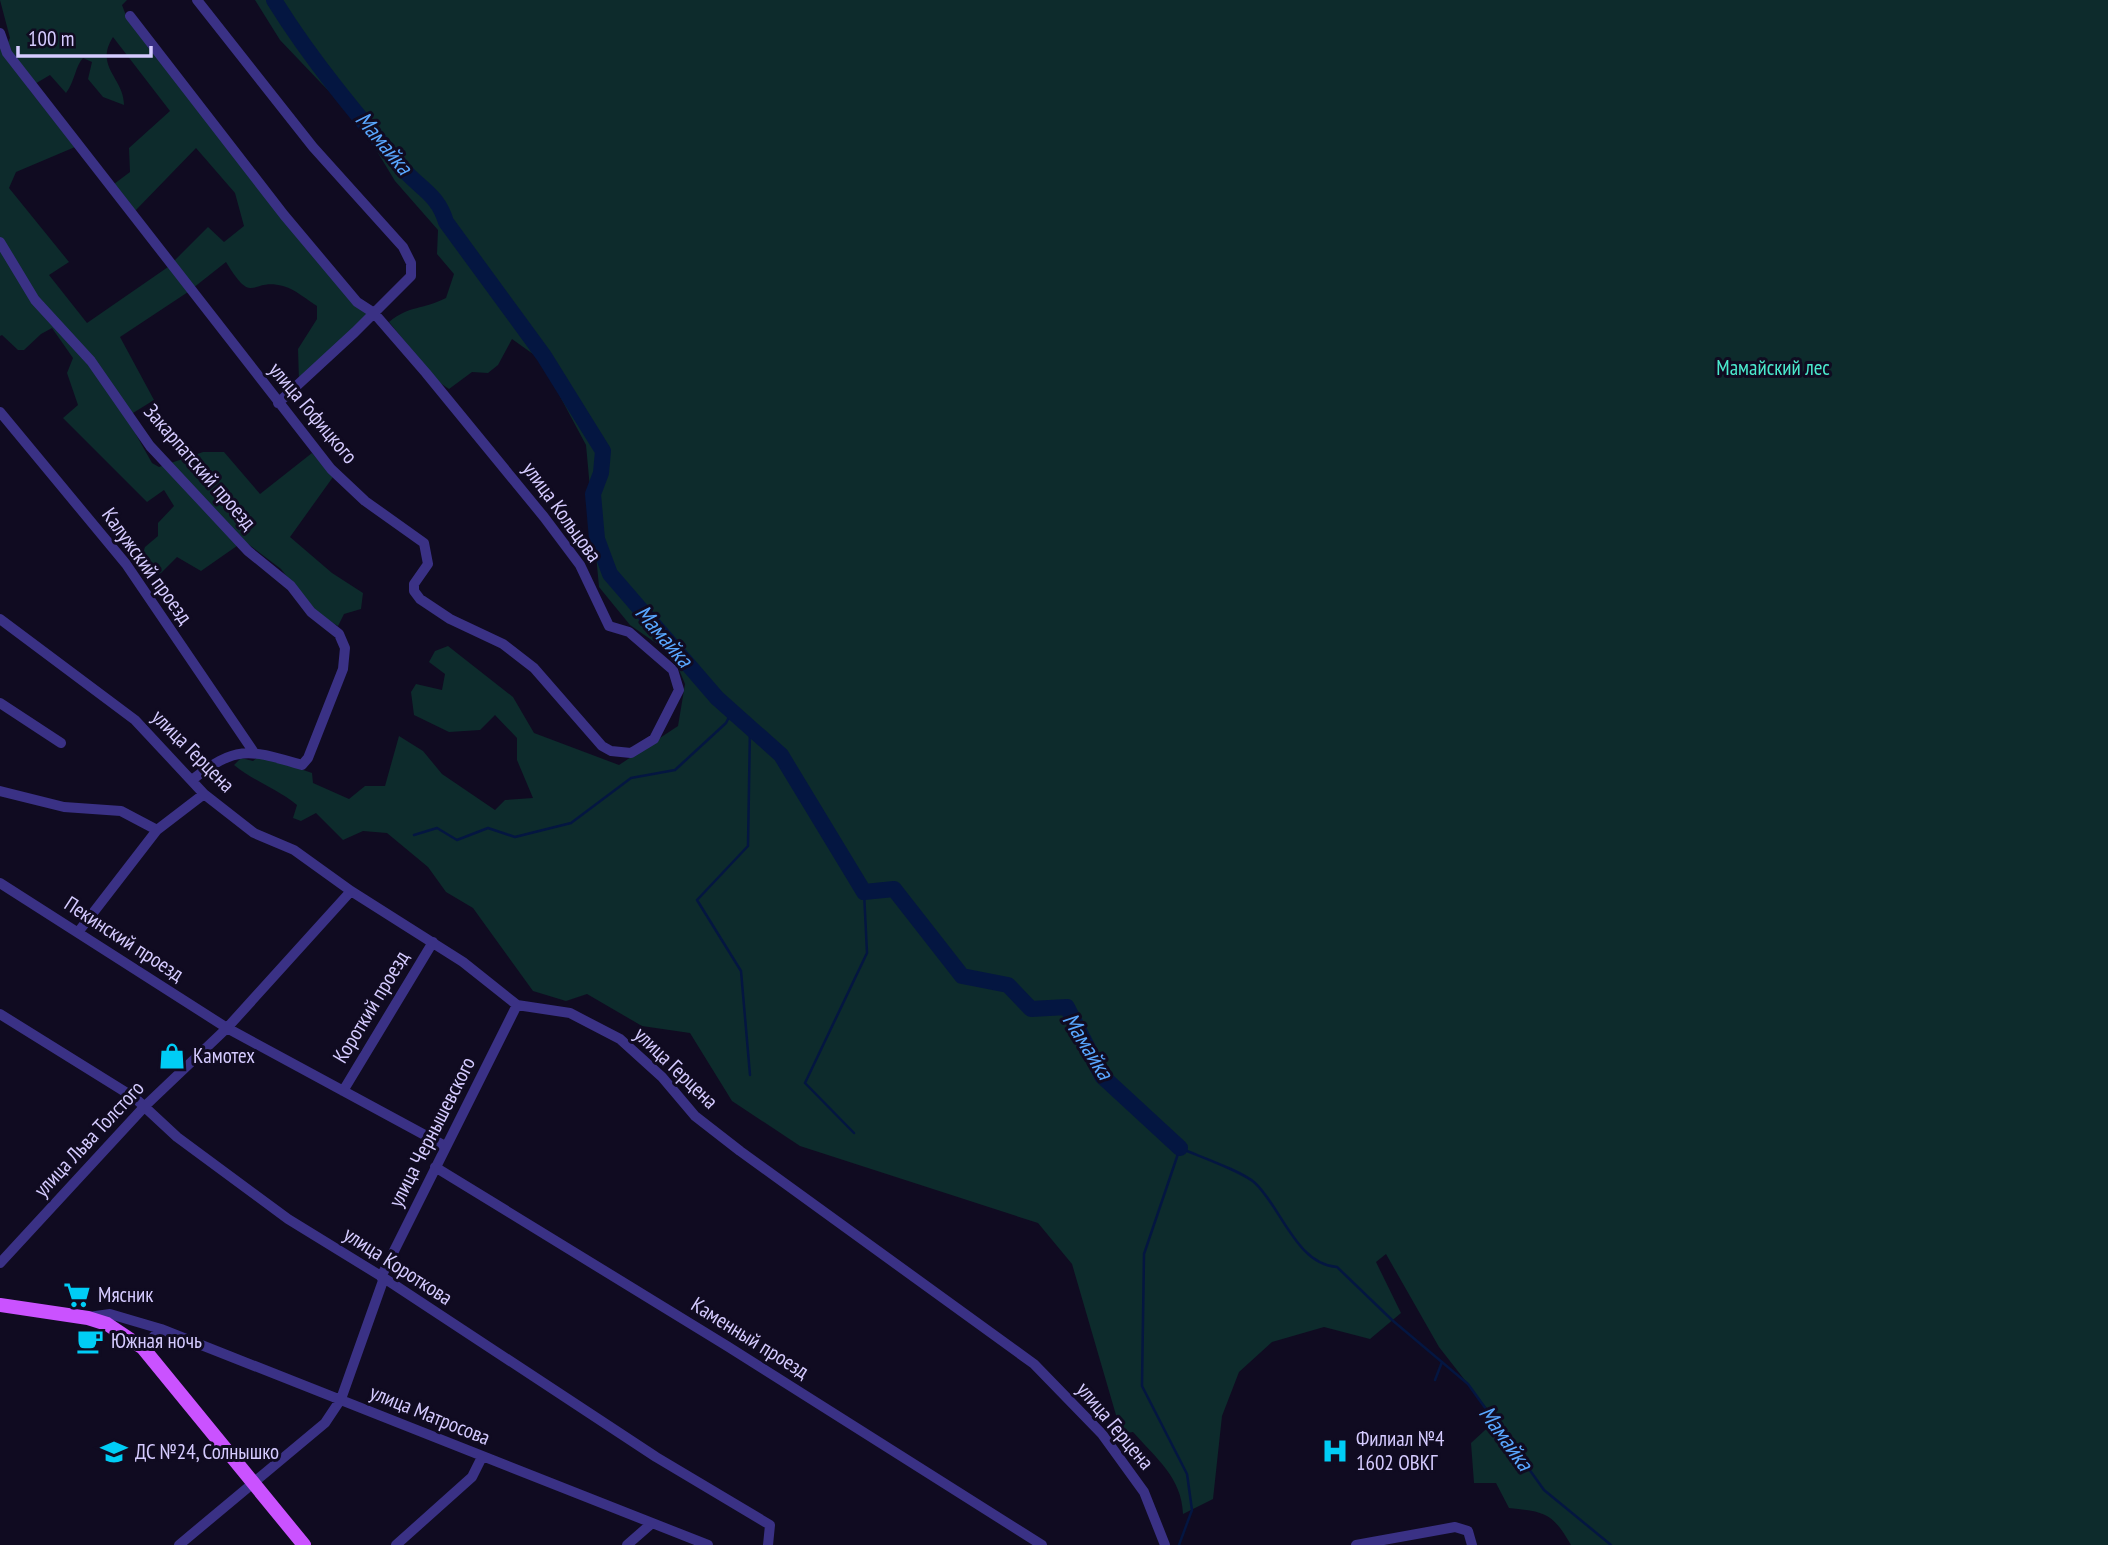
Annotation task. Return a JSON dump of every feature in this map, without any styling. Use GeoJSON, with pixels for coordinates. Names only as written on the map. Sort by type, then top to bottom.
{"type":"FeatureCollection","features":[{"type":"Feature","properties":{"kind":"main road"},"geometry":{"type":"LineString","coordinates":[[0,1305],[88,1318],[107,1324],[143,1348],[304,1545]]}},
{"type":"Feature","properties":{"kind":"street"},"geometry":{"type":"LineString","coordinates":[[197,0],[313,147],[403,247],[411,263],[411,276],[278,403]]}},
{"type":"Feature","properties":{"kind":"street","name":"улица Кольцова"},"geometry":{"type":"LineString","coordinates":[[130,16],[284,215],[357,302],[374,313],[488,446],[544,517],[580,565],[609,626],[629,632],[673,670],[679,690],[654,739],[631,753],[621,754]]}},
{"type":"Feature","properties":{"kind":"street","name":"улица Гофицкого"},"geometry":{"type":"LineString","coordinates":[[0,33],[7,53],[331,469],[365,501],[424,543],[428,564],[414,584],[414,591],[450,619],[503,644],[534,668],[602,746],[621,754]]}},
{"type":"Feature","properties":{"kind":"street","name":"Закарпатский проезд"},"geometry":{"type":"LineString","coordinates":[[0,242],[35,300],[91,361],[150,446],[248,551],[291,586],[311,612],[339,634],[345,648],[343,669],[308,758],[302,765],[253,751]]}},
{"type":"Feature","properties":{"kind":"street","name":"Калужский проезд"},"geometry":{"type":"LineString","coordinates":[[0,412],[127,564],[253,751]]}},
{"type":"Feature","properties":{"kind":"street","name":"улица Герцена"},"geometry":{"type":"LineString","coordinates":[[0,619],[135,720],[204,794],[254,832],[294,850],[351,891],[463,962],[517,1005],[570,1013],[620,1039],[662,1077],[695,1116],[1034,1364],[1102,1434],[1144,1492],[1165,1545]]}},
{"type":"Feature","properties":{"kind":"street"},"geometry":{"type":"LineString","coordinates":[[0,703],[61,743]]}},
{"type":"Feature","properties":{"kind":"street"},"geometry":{"type":"LineString","coordinates":[[192,780],[227,757],[253,751]]}},
{"type":"Feature","properties":{"kind":"street"},"geometry":{"type":"LineString","coordinates":[[0,791],[64,807],[121,811],[157,830]]}},
{"type":"Feature","properties":{"kind":"street"},"geometry":{"type":"LineString","coordinates":[[79,931],[157,830],[204,794]]}},
{"type":"Feature","properties":{"kind":"street","name":"Пекинский проезд"},"geometry":{"type":"LineString","coordinates":[[0,883],[227,1028]]}},
{"type":"Feature","properties":{"kind":"street","name":"улица Льва Толстого"},"geometry":{"type":"LineString","coordinates":[[3,1255],[145,1106],[227,1028],[351,891]]}},
{"type":"Feature","properties":{"kind":"street","name":"Короткий проезд"},"geometry":{"type":"LineString","coordinates":[[343,1091],[433,943]]}},
{"type":"Feature","properties":{"kind":"street","name":"улица Чернышевского"},"geometry":{"type":"LineString","coordinates":[[179,1545],[325,1423],[341,1399],[382,1278],[517,1005]]}},
{"type":"Feature","properties":{"kind":"street","name":"улица Короткова"},"geometry":{"type":"LineString","coordinates":[[0,1014],[145,1106],[177,1138],[288,1219],[656,1457],[770,1525],[768,1545]]}},
{"type":"Feature","properties":{"kind":"street"},"geometry":{"type":"LineString","coordinates":[[227,1028],[445,1146]]}},
{"type":"Feature","properties":{"kind":"street","name":"Каменный проезд"},"geometry":{"type":"LineString","coordinates":[[435,1167],[727,1346],[1042,1545]]}},
{"type":"Feature","properties":{"kind":"street","name":"улица Матросова"},"geometry":{"type":"LineString","coordinates":[[88,1318],[110,1314],[161,1329],[708,1545]]}},
{"type":"Feature","properties":{"kind":"street"},"geometry":{"type":"LineString","coordinates":[[143,1348],[161,1329]]}},
{"type":"Feature","properties":{"kind":"street"},"geometry":{"type":"LineString","coordinates":[[396,1545],[472,1477],[482,1457]]}},
{"type":"Feature","properties":{"kind":"street"},"geometry":{"type":"LineString","coordinates":[[634,1543],[651,1524]]}},
{"type":"Feature","properties":{"kind":"street"},"geometry":{"type":"LineString","coordinates":[[1356,1545],[1410,1540],[1455,1527],[1468,1531],[1472,1545]]}},
{"type":"Feature","properties":{"kind":"green space"},"geometry":{"type":"Polygon","coordinates":[[[0,0],[127,0],[122,5],[127,18],[368,312],[362,324],[299,381],[298,349],[317,319],[317,306],[283,286],[272,284],[248,287],[242,284],[226,262],[188,292],[120,337],[154,400],[133,413],[129,422],[152,463],[159,467],[203,452],[224,452],[260,494],[312,453],[333,477],[290,537],[332,573],[363,593],[361,609],[344,614],[338,626],[314,612],[281,569],[244,541],[201,571],[177,557],[161,573],[149,577],[139,565],[145,547],[158,536],[158,523],[174,506],[164,490],[147,502],[63,418],[78,405],[67,373],[73,358],[52,328],[24,350],[18,350],[0,336],[0,43],[6,46],[10,38],[0,0]],[[113,37],[108,47],[108,65],[120,87],[124,105],[103,97],[88,79],[92,62],[83,58],[66,93],[50,75],[28,88],[75,147],[16,172],[9,188],[69,262],[49,275],[87,323],[168,267],[208,227],[224,242],[244,226],[235,193],[196,148],[135,211],[114,184],[130,172],[129,148],[170,111],[113,37]]]}},
{"type":"Feature","properties":{"kind":"green space","name":"Мамайский лес"},"geometry":{"type":"Polygon","coordinates":[[[255,0],[2108,0],[2108,1545],[1571,1545],[1553,1520],[1539,1513],[1509,1508],[1496,1483],[1474,1483],[1471,1443],[1496,1420],[1439,1347],[1386,1254],[1376,1262],[1401,1313],[1370,1339],[1324,1327],[1272,1342],[1239,1372],[1222,1416],[1213,1499],[1183,1514],[1182,1501],[1173,1479],[1133,1432],[1126,1433],[1116,1415],[1072,1264],[1038,1223],[800,1146],[732,1101],[690,1033],[642,1026],[587,994],[566,1001],[533,991],[473,908],[446,892],[428,867],[387,833],[363,831],[343,840],[316,813],[301,821],[293,818],[297,805],[234,765],[241,758],[253,761],[260,755],[312,773],[313,783],[349,799],[365,786],[385,786],[399,736],[423,751],[442,774],[495,810],[505,800],[533,798],[517,760],[517,738],[495,715],[480,730],[449,732],[414,715],[411,692],[416,684],[442,690],[445,674],[429,662],[435,651],[448,646],[513,697],[534,733],[619,765],[678,726],[685,684],[673,655],[630,625],[599,587],[586,445],[540,359],[512,339],[498,365],[488,373],[472,372],[449,389],[437,381],[389,322],[410,310],[446,298],[454,274],[437,254],[438,230],[395,181],[361,125],[280,40],[255,0]]]}},
{"type":"Feature","properties":{"kind":"waterway","name":"Мамайка"},"geometry":{"type":"LineString","coordinates":[[274,0],[303,44],[352,108],[404,170],[439,205],[446,222],[544,356],[603,451],[601,473],[593,494],[597,539],[610,574],[717,698],[781,755],[864,892],[894,889],[962,976],[1008,985],[1031,1009],[1067,1007],[1102,1076],[1180,1148]]}},
{"type":"Feature","properties":{"kind":"waterway"},"geometry":{"type":"LineString","coordinates":[[414,835],[437,828],[457,840],[488,828],[515,837],[571,823],[631,778],[675,770],[726,723],[732,711]]}},
{"type":"Feature","properties":{"kind":"waterway"},"geometry":{"type":"LineString","coordinates":[[750,727],[748,846],[697,900],[741,971],[750,1075]]}},
{"type":"Feature","properties":{"kind":"waterway"},"geometry":{"type":"LineString","coordinates":[[854,1133],[805,1083],[867,953],[864,892]]}},
{"type":"Feature","properties":{"kind":"waterway","name":"Мамайка"},"geometry":{"type":"LineString","coordinates":[[1179,1545],[1192,1510],[1187,1474],[1142,1386],[1144,1254],[1180,1148],[1230,1169],[1255,1183],[1300,1245],[1323,1264],[1337,1267],[1392,1320],[1468,1384],[1544,1490],[1611,1545]]}},
{"type":"Feature","properties":{"kind":"waterway"},"geometry":{"type":"LineString","coordinates":[[1435,1380],[1442,1362]]}},
{"type":"Feature","properties":{"kind":"place","name":"Камотех"},"geometry":{"type":"Point","coordinates":[172,1056]}},
{"type":"Feature","properties":{"kind":"place","name":"Мясник"},"geometry":{"type":"Point","coordinates":[77,1295]}},
{"type":"Feature","properties":{"kind":"place","name":"Южная ночь"},"geometry":{"type":"Point","coordinates":[90,1341]}},
{"type":"Feature","properties":{"kind":"place","name":"Филиал №4 1602 ОВКГ"},"geometry":{"type":"Point","coordinates":[1335,1451]}},
{"type":"Feature","properties":{"kind":"place","name":"ДС №24, Солнышко"},"geometry":{"type":"Point","coordinates":[114,1452]}}]}
